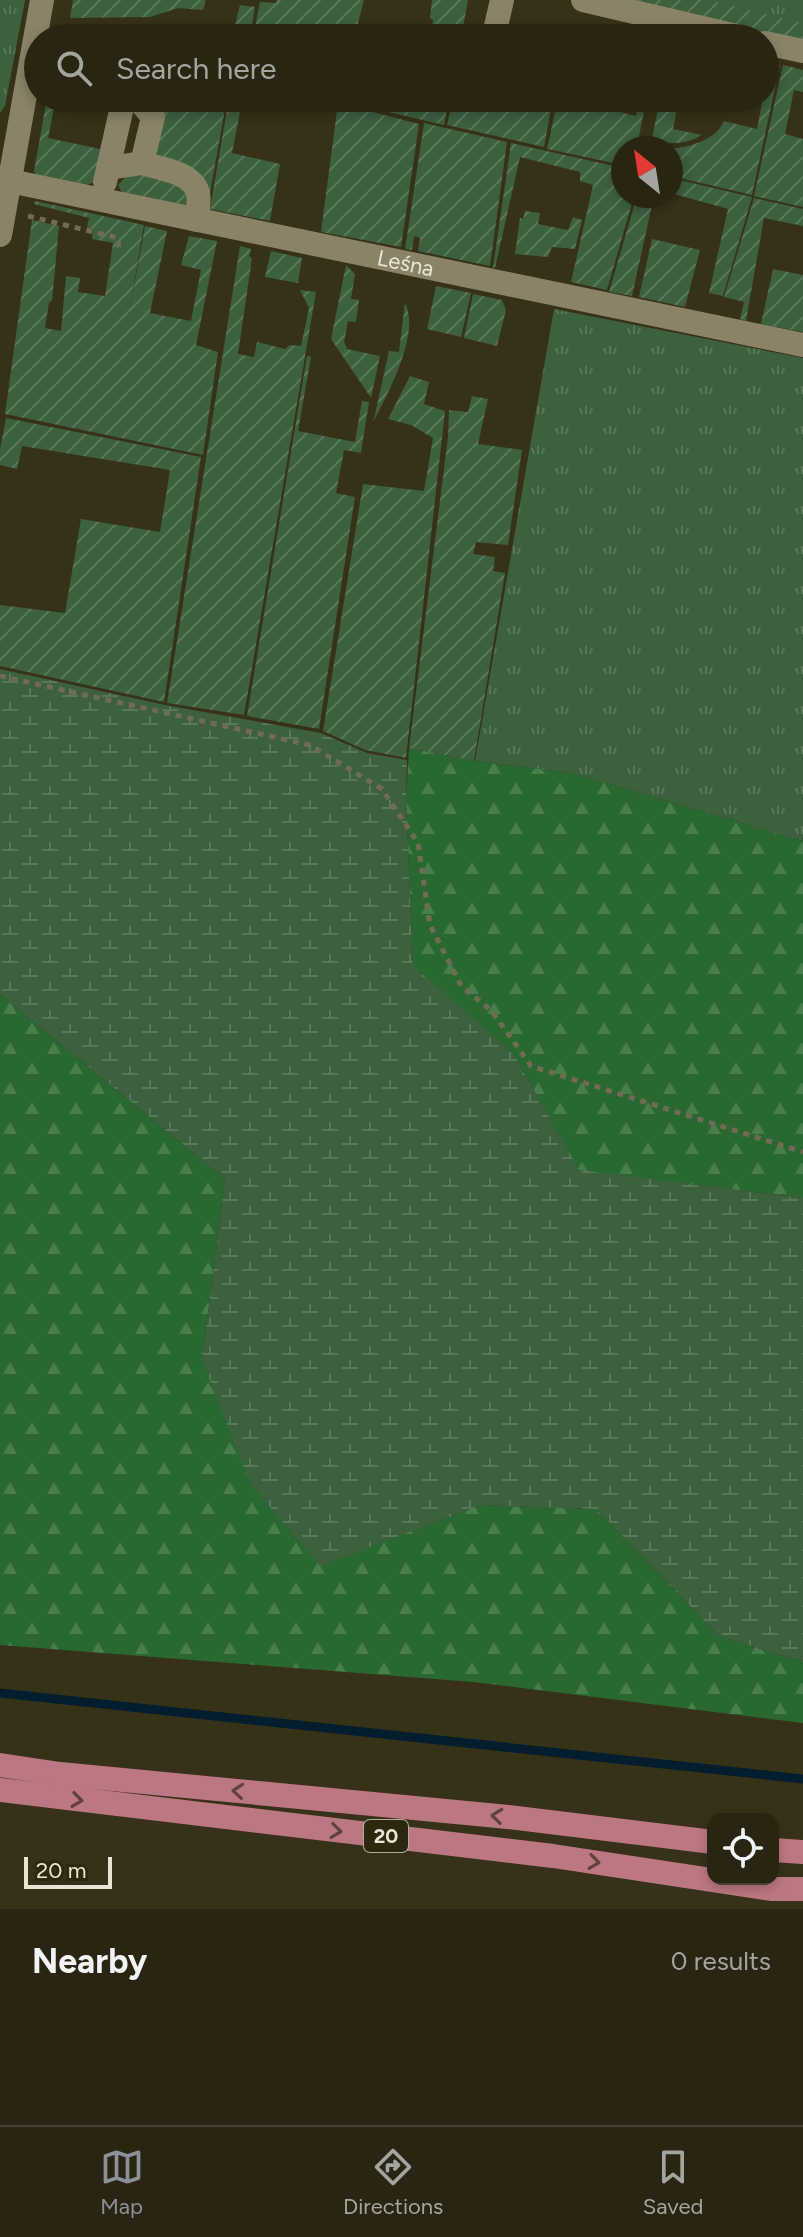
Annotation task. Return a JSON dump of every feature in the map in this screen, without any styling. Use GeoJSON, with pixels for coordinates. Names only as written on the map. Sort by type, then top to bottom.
{"type":"FeatureCollection","features":[{"type":"Feature","properties":{"kind":"main road","name":"20"},"geometry":{"type":"LineString","coordinates":[[0,1765],[60,1774],[508,1817],[707,1841]]}},
{"type":"Feature","properties":{"kind":"main road","name":"20"},"geometry":{"type":"LineString","coordinates":[[0,1790],[553,1856],[771,1889],[803,1889]]}},
{"type":"Feature","properties":{"kind":"main road"},"geometry":{"type":"LineString","coordinates":[[779,1850],[803,1852]]}},
{"type":"Feature","properties":{"kind":"street"},"geometry":{"type":"LineString","coordinates":[[39,24],[42,0]]}},
{"type":"Feature","properties":{"kind":"street"},"geometry":{"type":"LineString","coordinates":[[496,24],[502,0]]}},
{"type":"Feature","properties":{"kind":"street"},"geometry":{"type":"LineString","coordinates":[[583,0],[685,24]]}},
{"type":"Feature","properties":{"kind":"street"},"geometry":{"type":"LineString","coordinates":[[779,46],[803,51]]}},
{"type":"Feature","properties":{"kind":"street"},"geometry":{"type":"LineString","coordinates":[[0,235],[24,109]]}},
{"type":"Feature","properties":{"kind":"street"},"geometry":{"type":"LineString","coordinates":[[101,200],[121,112]]}},
{"type":"Feature","properties":{"kind":"street"},"geometry":{"type":"LineString","coordinates":[[142,163],[153,117],[149,112]]}},
{"type":"Feature","properties":{"kind":"street"},"geometry":{"type":"LineString","coordinates":[[109,168],[142,163],[179,173],[190,181],[199,194],[197,220]]}},
{"type":"Feature","properties":{"kind":"street","name":"Leśna"},"geometry":{"type":"LineString","coordinates":[[10,181],[803,345]]}},
{"type":"Feature","properties":{"kind":"path"},"geometry":{"type":"LineString","coordinates":[[23,216],[118,238],[119,252]]}},
{"type":"Feature","properties":{"kind":"path"},"geometry":{"type":"LineString","coordinates":[[0,676],[310,745],[382,789],[418,843],[430,925],[462,987],[491,1010],[531,1066],[803,1152]]}},
{"type":"Feature","properties":{"kind":"green space"},"geometry":{"type":"Polygon","coordinates":[[[0,0],[25,0],[5,106],[0,113],[0,0]]]}},
{"type":"Feature","properties":{"kind":"green space"},"geometry":{"type":"Polygon","coordinates":[[[73,0],[206,0],[203,10],[178,8],[150,17],[70,18],[73,0]]]}},
{"type":"Feature","properties":{"kind":"green space"},"geometry":{"type":"Polygon","coordinates":[[[277,0],[364,0],[358,24],[256,24],[260,2],[276,3],[277,0]]]}},
{"type":"Feature","properties":{"kind":"green space"},"geometry":{"type":"Polygon","coordinates":[[[432,0],[468,0],[464,24],[432,24],[432,0]]]}},
{"type":"Feature","properties":{"kind":"green space"},"geometry":{"type":"Polygon","coordinates":[[[611,0],[707,0],[803,23],[803,44],[779,38],[779,24],[716,24],[611,0]]]}},
{"type":"Feature","properties":{"kind":"green space"},"geometry":{"type":"Polygon","coordinates":[[[681,0],[803,0],[803,38],[779,31],[779,24],[758,24],[681,0]]]}},
{"type":"Feature","properties":{"kind":"green space"},"geometry":{"type":"Polygon","coordinates":[[[240,5],[255,7],[252,24],[235,24],[240,5]]]}},
{"type":"Feature","properties":{"kind":"green space"},"geometry":{"type":"Polygon","coordinates":[[[783,65],[803,70],[803,92],[794,90],[785,134],[803,139],[803,207],[754,196],[773,112],[779,112],[779,83],[783,65]]]}},
{"type":"Feature","properties":{"kind":"green space"},"geometry":{"type":"Polygon","coordinates":[[[45,112],[53,112],[48,138],[100,149],[97,180],[91,184],[68,184],[36,175],[34,171],[45,112]]]}},
{"type":"Feature","properties":{"kind":"green space"},"geometry":{"type":"Polygon","coordinates":[[[156,112],[224,112],[208,204],[156,155],[160,118],[156,112]]]}},
{"type":"Feature","properties":{"kind":"green space"},"geometry":{"type":"Polygon","coordinates":[[[227,112],[240,112],[232,153],[280,164],[270,221],[210,209],[227,112]]]}},
{"type":"Feature","properties":{"kind":"green space"},"geometry":{"type":"Polygon","coordinates":[[[337,112],[373,112],[419,124],[401,247],[321,232],[337,112]]]}},
{"type":"Feature","properties":{"kind":"green space"},"geometry":{"type":"Polygon","coordinates":[[[388,112],[446,112],[444,125],[388,112]]]}},
{"type":"Feature","properties":{"kind":"green space"},"geometry":{"type":"Polygon","coordinates":[[[450,112],[550,112],[544,147],[447,125],[450,112]]]}},
{"type":"Feature","properties":{"kind":"green space"},"geometry":{"type":"Polygon","coordinates":[[[555,112],[620,112],[636,116],[637,112],[644,112],[639,136],[611,136],[611,162],[547,149],[555,112]]]}},
{"type":"Feature","properties":{"kind":"green space"},"geometry":{"type":"Polygon","coordinates":[[[657,112],[676,112],[673,129],[702,135],[683,142],[683,136],[653,136],[657,112]]]}},
{"type":"Feature","properties":{"kind":"green space"},"geometry":{"type":"Polygon","coordinates":[[[760,112],[770,112],[752,195],[683,179],[683,146],[709,138],[724,121],[757,129],[760,112]]]}},
{"type":"Feature","properties":{"kind":"green space"},"geometry":{"type":"Polygon","coordinates":[[[424,123],[507,142],[490,266],[418,251],[420,238],[414,236],[412,250],[405,249],[424,123]]]}},
{"type":"Feature","properties":{"kind":"green space"},"geometry":{"type":"Polygon","coordinates":[[[511,143],[611,165],[611,208],[631,208],[607,290],[571,282],[593,185],[580,181],[580,172],[520,157],[493,268],[511,143]]]}},
{"type":"Feature","properties":{"kind":"green space"},"geometry":{"type":"Polygon","coordinates":[[[139,168],[177,178],[192,194],[186,206],[123,194],[118,185],[139,168]]]}},
{"type":"Feature","properties":{"kind":"green space"},"geometry":{"type":"Polygon","coordinates":[[[683,181],[752,197],[723,296],[709,293],[728,209],[683,196],[683,181]]]}},
{"type":"Feature","properties":{"kind":"green space"},"geometry":{"type":"Polygon","coordinates":[[[754,198],[803,209],[803,226],[764,218],[746,321],[740,319],[744,302],[724,297],[754,198]]]}},
{"type":"Feature","properties":{"kind":"green space"},"geometry":{"type":"Polygon","coordinates":[[[35,201],[144,225],[130,308],[145,226],[167,231],[150,313],[191,321],[201,270],[181,265],[189,236],[217,241],[196,345],[218,352],[203,455],[5,414],[32,220],[59,226],[52,301],[49,302],[45,328],[61,331],[66,276],[80,278],[78,292],[105,296],[113,243],[92,239],[93,229],[87,228],[89,218],[34,204],[35,201]]]}},
{"type":"Feature","properties":{"kind":"green space"},"geometry":{"type":"Polygon","coordinates":[[[634,208],[651,208],[632,296],[609,292],[634,208]]]}},
{"type":"Feature","properties":{"kind":"green space"},"geometry":{"type":"Polygon","coordinates":[[[525,211],[540,213],[538,224],[568,230],[573,217],[582,220],[575,249],[552,247],[548,257],[515,254],[520,218],[523,219],[525,211]]]}},
{"type":"Feature","properties":{"kind":"green space"},"geometry":{"type":"Polygon","coordinates":[[[652,239],[700,250],[685,307],[639,297],[652,239]]]}},
{"type":"Feature","properties":{"kind":"green space"},"geometry":{"type":"Polygon","coordinates":[[[240,246],[251,249],[249,256],[252,258],[238,354],[254,357],[257,342],[285,349],[290,345],[301,346],[309,308],[300,290],[316,292],[244,715],[167,703],[240,246]]]}},
{"type":"Feature","properties":{"kind":"green space"},"geometry":{"type":"Polygon","coordinates":[[[271,251],[302,258],[298,283],[265,277],[271,251]]]}},
{"type":"Feature","properties":{"kind":"green space"},"geometry":{"type":"Polygon","coordinates":[[[346,265],[355,274],[351,299],[359,300],[356,322],[348,321],[344,342],[347,349],[380,356],[371,398],[331,339],[346,265]]]}},
{"type":"Feature","properties":{"kind":"green space"},"geometry":{"type":"Polygon","coordinates":[[[773,269],[803,275],[803,332],[761,324],[773,269]]]}},
{"type":"Feature","properties":{"kind":"green space"},"geometry":{"type":"Polygon","coordinates":[[[436,286],[471,293],[461,337],[427,329],[436,286]]]}},
{"type":"Feature","properties":{"kind":"green space"},"geometry":{"type":"Polygon","coordinates":[[[473,294],[502,300],[506,310],[497,346],[464,338],[473,294]]]}},
{"type":"Feature","properties":{"kind":"green space"},"geometry":{"type":"Polygon","coordinates":[[[405,303],[409,316],[406,347],[373,423],[389,351],[399,352],[405,303]]]}},
{"type":"Feature","properties":{"kind":"green space"},"geometry":{"type":"Polygon","coordinates":[[[554,309],[803,358],[803,841],[572,773],[475,761],[554,309]]]}},
{"type":"Feature","properties":{"kind":"green space"},"geometry":{"type":"Polygon","coordinates":[[[307,356],[311,357],[298,431],[355,442],[362,401],[369,402],[361,453],[344,450],[336,493],[355,497],[319,729],[247,716],[307,356]]]}},
{"type":"Feature","properties":{"kind":"green space"},"geometry":{"type":"Polygon","coordinates":[[[410,376],[429,382],[424,404],[445,411],[406,758],[365,750],[323,731],[363,484],[424,491],[433,438],[411,425],[388,419],[410,376]]]}},
{"type":"Feature","properties":{"kind":"green space"},"geometry":{"type":"Polygon","coordinates":[[[472,396],[488,399],[478,444],[522,450],[508,545],[476,542],[473,554],[495,557],[493,571],[505,573],[474,761],[409,748],[449,410],[468,412],[472,396]]]}},
{"type":"Feature","properties":{"kind":"green space"},"geometry":{"type":"Polygon","coordinates":[[[6,418],[201,457],[164,702],[0,666],[0,605],[65,613],[81,519],[160,532],[170,470],[22,446],[17,469],[0,465],[6,418]]]}},
{"type":"Feature","properties":{"kind":"green space"},"geometry":{"type":"Polygon","coordinates":[[[0,669],[165,705],[321,733],[367,753],[407,760],[413,966],[513,1053],[579,1170],[803,1198],[803,1662],[719,1636],[596,1509],[481,1505],[320,1566],[250,1483],[202,1360],[225,1179],[0,994],[0,669]]]}},
{"type":"Feature","properties":{"kind":"green space"},"geometry":{"type":"Polygon","coordinates":[[[409,748],[475,761],[572,773],[803,841],[803,1198],[579,1171],[513,1053],[413,967],[406,799],[409,748]]]}},
{"type":"Feature","properties":{"kind":"green space"},"geometry":{"type":"Polygon","coordinates":[[[0,994],[225,1179],[202,1360],[320,1565],[481,1505],[596,1509],[719,1636],[803,1662],[803,1723],[473,1682],[0,1645],[0,994]]]}},
{"type":"Feature","properties":{"kind":"waterway"},"geometry":{"type":"LineString","coordinates":[[0,1693],[803,1779]]}}]}
